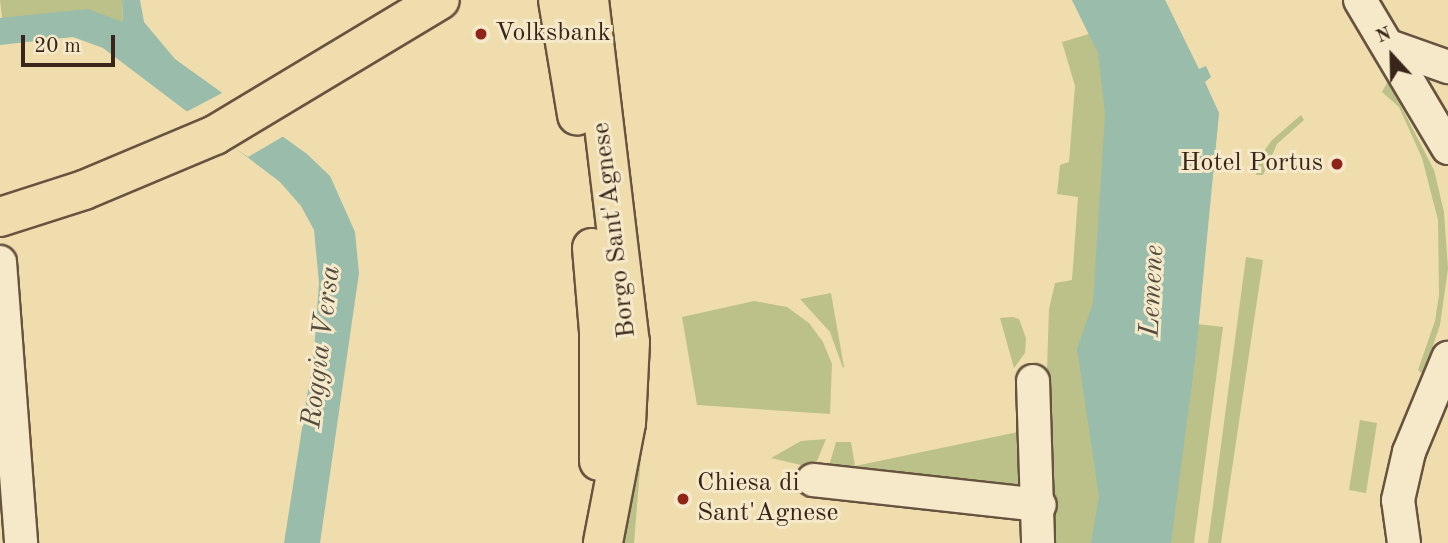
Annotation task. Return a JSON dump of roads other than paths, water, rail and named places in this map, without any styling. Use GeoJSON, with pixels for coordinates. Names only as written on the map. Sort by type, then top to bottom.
{"type":"FeatureCollection","features":[{"type":"Feature","properties":{"kind":"main road"},"geometry":{"type":"LineString","coordinates":[[352,51],[410,0]]}},
{"type":"Feature","properties":{"kind":"main road"},"geometry":{"type":"LineString","coordinates":[[0,217],[83,190],[215,135],[440,0]]}},
{"type":"Feature","properties":{"kind":"main road","name":"Borgo Sant'Agnese"},"geometry":{"type":"LineString","coordinates":[[558,0],[582,152],[599,312],[602,543]]}},
{"type":"Feature","properties":{"kind":"main road","name":"Borgo Sant'Agnese"},"geometry":{"type":"LineString","coordinates":[[590,0],[630,342],[626,422],[602,543]]}},
{"type":"Feature","properties":{"kind":"street"},"geometry":{"type":"LineString","coordinates":[[1360,0],[1389,46],[1400,72],[1448,148]]}},
{"type":"Feature","properties":{"kind":"street"},"geometry":{"type":"LineString","coordinates":[[1389,46],[1448,67]]}},
{"type":"Feature","properties":{"kind":"street"},"geometry":{"type":"LineString","coordinates":[[0,262],[21,543]]}},
{"type":"Feature","properties":{"kind":"street"},"geometry":{"type":"LineString","coordinates":[[1404,543],[1398,500],[1409,452],[1448,358]]}},
{"type":"Feature","properties":{"kind":"street"},"geometry":{"type":"LineString","coordinates":[[1033,381],[1040,505],[1038,543]]}},
{"type":"Feature","properties":{"kind":"street"},"geometry":{"type":"LineString","coordinates":[[813,480],[1040,505]]}},
{"type":"Feature","properties":{"kind":"water","name":"Roggia Versa"},"geometry":{"type":"Polygon","coordinates":[[[122,0],[140,0],[144,22],[175,59],[307,154],[330,176],[355,232],[359,273],[320,543],[284,543],[314,352],[319,283],[314,230],[301,206],[280,182],[103,48],[73,37],[0,45],[0,18],[88,9],[123,22],[122,0]]]}},
{"type":"Feature","properties":{"kind":"water","name":"Lemene"},"geometry":{"type":"Polygon","coordinates":[[[1072,0],[1165,0],[1199,69],[1206,66],[1211,77],[1205,82],[1219,113],[1196,353],[1171,543],[1091,543],[1099,497],[1077,349],[1093,303],[1105,114],[1098,53],[1072,0]]]}},
{"type":"Feature","properties":{"kind":"place","name":"Volksbank"},"geometry":{"type":"Point","coordinates":[481,34]}},
{"type":"Feature","properties":{"kind":"place","name":"Hotel Portus"},"geometry":{"type":"Point","coordinates":[1337,164]}},
{"type":"Feature","properties":{"kind":"place","name":"Chiesa di Sant'Agnese"},"geometry":{"type":"Point","coordinates":[683,499]}}]}
